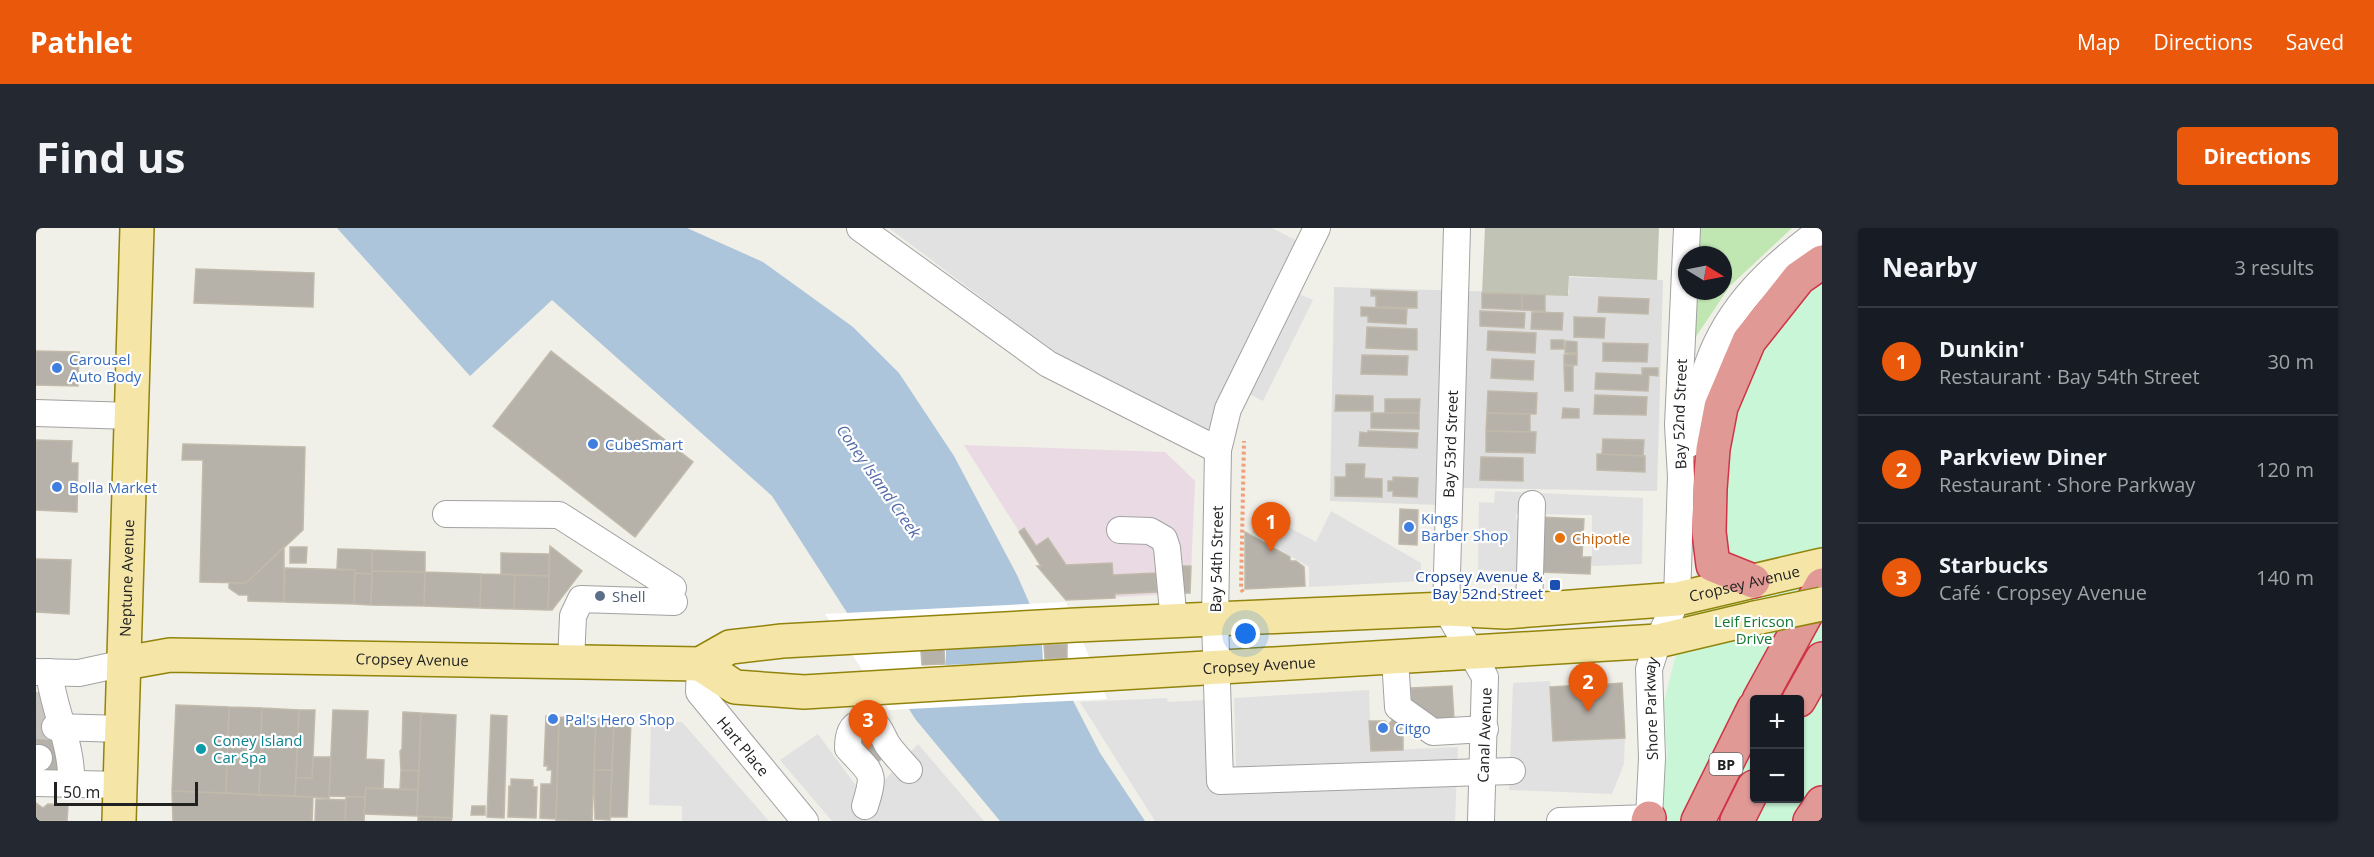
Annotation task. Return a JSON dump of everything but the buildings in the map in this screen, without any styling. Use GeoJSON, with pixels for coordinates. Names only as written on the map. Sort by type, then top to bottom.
{"type":"FeatureCollection","features":[{"type":"Feature","properties":{"kind":"highway"},"geometry":{"type":"LineString","coordinates":[[1753,581],[1713,565],[1710,556],[1713,449],[1720,407],[1749,341],[1799,278],[1822,262]]}},
{"type":"Feature","properties":{"kind":"highway"},"geometry":{"type":"LineString","coordinates":[[1761,695],[1822,585]]}},
{"type":"Feature","properties":{"kind":"highway"},"geometry":{"type":"LineString","coordinates":[[1801,695],[1822,659]]}},
{"type":"Feature","properties":{"kind":"highway","name":"BP"},"geometry":{"type":"LineString","coordinates":[[1698,821],[1750,718]]}},
{"type":"Feature","properties":{"kind":"highway","name":"BP"},"geometry":{"type":"LineString","coordinates":[[1737,821],[1750,796]]}},
{"type":"Feature","properties":{"kind":"main road","name":"Neptune Avenue"},"geometry":{"type":"LineString","coordinates":[[119,821],[137,228]]}},
{"type":"Feature","properties":{"kind":"main road","name":"Cropsey Avenue"},"geometry":{"type":"LineString","coordinates":[[125,663],[170,655],[700,664],[729,647],[782,641],[1076,625],[1446,609],[1505,612],[1677,599],[1822,565]]}},
{"type":"Feature","properties":{"kind":"main road","name":"Cropsey Avenue"},"geometry":{"type":"LineString","coordinates":[[700,664],[735,687],[804,692],[1472,654],[1658,641],[1822,604]]}},
{"type":"Feature","properties":{"kind":"street"},"geometry":{"type":"LineString","coordinates":[[860,228],[1048,364],[1218,450]]}},
{"type":"Feature","properties":{"kind":"street","name":"Bay 54th Street"},"geometry":{"type":"LineString","coordinates":[[1317,228],[1228,409],[1218,450],[1215,668],[1220,781],[1483,772]]}},
{"type":"Feature","properties":{"kind":"street","name":"Bay 53rd Street"},"geometry":{"type":"LineString","coordinates":[[1446,609],[1456,228]]}},
{"type":"Feature","properties":{"kind":"street","name":"Bay 52nd Street"},"geometry":{"type":"LineString","coordinates":[[1677,599],[1681,477],[1678,425],[1687,228]]}},
{"type":"Feature","properties":{"kind":"street"},"geometry":{"type":"LineString","coordinates":[[1681,477],[1708,363],[1725,329],[1742,300],[1766,273],[1822,229]]}},
{"type":"Feature","properties":{"kind":"street"},"geometry":{"type":"LineString","coordinates":[[36,413],[132,416]]}},
{"type":"Feature","properties":{"kind":"street"},"geometry":{"type":"LineString","coordinates":[[1529,610],[1532,504]]}},
{"type":"Feature","properties":{"kind":"street"},"geometry":{"type":"LineString","coordinates":[[446,514],[559,515],[674,595],[581,599],[573,616],[571,662]]}},
{"type":"Feature","properties":{"kind":"street"},"geometry":{"type":"LineString","coordinates":[[1120,530],[1150,531],[1164,539],[1167,548],[1174,622]]}},
{"type":"Feature","properties":{"kind":"street","name":"Shore Parkway"},"geometry":{"type":"LineString","coordinates":[[1648,820],[1652,758],[1649,669],[1658,641],[1677,599]]}},
{"type":"Feature","properties":{"kind":"street"},"geometry":{"type":"LineString","coordinates":[[1446,609],[1472,654]]}},
{"type":"Feature","properties":{"kind":"street","name":"Canal Avenue"},"geometry":{"type":"LineString","coordinates":[[1472,654],[1485,677],[1481,821]]}},
{"type":"Feature","properties":{"kind":"street"},"geometry":{"type":"LineString","coordinates":[[1395,658],[1398,707],[1433,732],[1485,729]]}},
{"type":"Feature","properties":{"kind":"street"},"geometry":{"type":"LineString","coordinates":[[49,761],[54,716],[43,672],[79,672],[125,663]]}},
{"type":"Feature","properties":{"kind":"street","name":"Hart Place"},"geometry":{"type":"LineString","coordinates":[[700,664],[699,692],[805,821]]}},
{"type":"Feature","properties":{"kind":"street"},"geometry":{"type":"LineString","coordinates":[[54,716],[122,729]]}},
{"type":"Feature","properties":{"kind":"street"},"geometry":{"type":"LineString","coordinates":[[865,806],[872,783],[871,774],[848,748],[850,732],[855,726],[868,721],[876,723],[882,730],[887,745],[909,770]]}},
{"type":"Feature","properties":{"kind":"street"},"geometry":{"type":"LineString","coordinates":[[49,761],[71,783],[121,785]]}},
{"type":"Feature","properties":{"kind":"street"},"geometry":{"type":"LineString","coordinates":[[49,761],[72,769],[71,783]]}},
{"type":"Feature","properties":{"kind":"street"},"geometry":{"type":"LineString","coordinates":[[1483,772],[1512,771]]}},
{"type":"Feature","properties":{"kind":"street"},"geometry":{"type":"LineString","coordinates":[[1560,821],[1648,820]]}},
{"type":"Feature","properties":{"kind":"shaded area"},"geometry":{"type":"Polygon","coordinates":[[[889,228],[1272,228],[1317,251],[1297,293],[1313,300],[1263,401],[1249,394],[1206,430],[1070,364],[889,228]]]}},
{"type":"Feature","properties":{"kind":"shaded area"},"geometry":{"type":"Polygon","coordinates":[[[1485,228],[1659,228],[1657,280],[1569,276],[1568,296],[1482,293],[1485,228]]]}},
{"type":"Feature","properties":{"kind":"shaded area"},"geometry":{"type":"Polygon","coordinates":[[[1569,277],[1663,280],[1657,491],[1461,488],[1439,505],[1330,501],[1334,287],[1569,294],[1569,277]]]}},
{"type":"Feature","properties":{"kind":"shaded area"},"geometry":{"type":"Polygon","coordinates":[[[964,445],[1165,452],[1195,481],[1190,593],[1066,600],[1037,566],[1041,566],[964,445]]]}},
{"type":"Feature","properties":{"kind":"shaded area"},"geometry":{"type":"Polygon","coordinates":[[[1495,491],[1643,498],[1642,564],[1592,566],[1592,515],[1516,514],[1516,519],[1523,520],[1522,572],[1478,570],[1479,502],[1494,503],[1495,491]]]}},
{"type":"Feature","properties":{"kind":"shaded area"},"geometry":{"type":"Polygon","coordinates":[[[1331,511],[1421,563],[1421,581],[1309,587],[1309,567],[1252,533],[1261,512],[1316,542],[1331,511]]]}},
{"type":"Feature","properties":{"kind":"shaded area"},"geometry":{"type":"Polygon","coordinates":[[[1550,681],[1553,741],[1625,738],[1624,764],[1612,794],[1509,790],[1513,683],[1550,681]]]}},
{"type":"Feature","properties":{"kind":"shaded area"},"geometry":{"type":"Polygon","coordinates":[[[1369,690],[1371,751],[1458,747],[1455,821],[1155,821],[1080,702],[1167,698],[1168,702],[1204,700],[1208,770],[1236,768],[1234,698],[1369,690]]]}},
{"type":"Feature","properties":{"kind":"shaded area"},"geometry":{"type":"Polygon","coordinates":[[[651,722],[682,722],[769,821],[682,821],[682,806],[649,805],[651,722]]]}},
{"type":"Feature","properties":{"kind":"shaded area"},"geometry":{"type":"Polygon","coordinates":[[[818,734],[857,787],[880,785],[918,744],[984,821],[832,821],[780,760],[818,734]]]}},
{"type":"Feature","properties":{"kind":"green space"},"geometry":{"type":"Polygon","coordinates":[[[1697,228],[1792,228],[1732,284],[1732,246],[1696,246],[1697,228]]]}},
{"type":"Feature","properties":{"kind":"green space","name":"Leif Ericson Drive"},"geometry":{"type":"Polygon","coordinates":[[[1822,248],[1822,821],[1643,821],[1667,757],[1664,702],[1699,562],[1704,440],[1822,248]]]}},
{"type":"Feature","properties":{"kind":"green space"},"geometry":{"type":"Polygon","coordinates":[[[1695,300],[1721,300],[1693,341],[1695,300]]]}},
{"type":"Feature","properties":{"kind":"water","name":"Coney Island Creek"},"geometry":{"type":"Polygon","coordinates":[[[337,228],[687,228],[763,262],[853,327],[899,373],[954,456],[1017,575],[1067,689],[1100,753],[1145,821],[1000,821],[916,720],[772,496],[552,300],[470,376],[337,228]]]}},
{"type":"Feature","properties":{"kind":"pier"},"geometry":{"type":"Polygon","coordinates":[[[1066,602],[1107,699],[889,710],[825,614],[1066,602]],[[1042,644],[946,648],[946,665],[1043,661],[1042,644]]]}},
{"type":"Feature","properties":{"kind":"tunnel"},"geometry":{"type":"LineString","coordinates":[[36,705],[48,705]]}},
{"type":"Feature","properties":{"kind":"tunnel"},"geometry":{"type":"LineString","coordinates":[[36,726],[55,727]]}},
{"type":"Feature","properties":{"kind":"place","name":"Carousel Auto Body"},"geometry":{"type":"Point","coordinates":[57,368]}},
{"type":"Feature","properties":{"kind":"place","name":"CubeSmart"},"geometry":{"type":"Point","coordinates":[593,444]}},
{"type":"Feature","properties":{"kind":"place","name":"Bolla Market"},"geometry":{"type":"Point","coordinates":[57,487]}},
{"type":"Feature","properties":{"kind":"place","name":"Kings Barber Shop"},"geometry":{"type":"Point","coordinates":[1409,527]}},
{"type":"Feature","properties":{"kind":"place","name":"Chipotle"},"geometry":{"type":"Point","coordinates":[1560,538]}},
{"type":"Feature","properties":{"kind":"place","name":"Dunkin'"},"geometry":{"type":"Point","coordinates":[1271,552]}},
{"type":"Feature","properties":{"kind":"place","name":"Cropsey Avenue & Bay 52nd Street"},"geometry":{"type":"Point","coordinates":[1555,585]}},
{"type":"Feature","properties":{"kind":"place","name":"Shell"},"geometry":{"type":"Point","coordinates":[600,596]}},
{"type":"Feature","properties":{"kind":"place","name":"Parkview Diner"},"geometry":{"type":"Point","coordinates":[1588,712]}},
{"type":"Feature","properties":{"kind":"place","name":"Pal's Hero Shop"},"geometry":{"type":"Point","coordinates":[553,719]}},
{"type":"Feature","properties":{"kind":"place","name":"Citgo"},"geometry":{"type":"Point","coordinates":[1383,728]}},
{"type":"Feature","properties":{"kind":"place","name":"Coney Island Car Spa"},"geometry":{"type":"Point","coordinates":[201,749]}},
{"type":"Feature","properties":{"kind":"place","name":"Starbucks"},"geometry":{"type":"Point","coordinates":[868,750]}}]}
